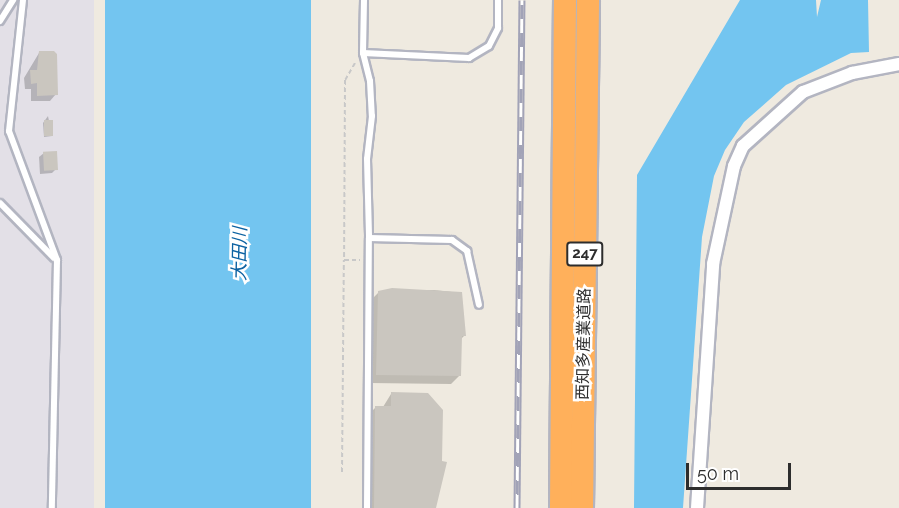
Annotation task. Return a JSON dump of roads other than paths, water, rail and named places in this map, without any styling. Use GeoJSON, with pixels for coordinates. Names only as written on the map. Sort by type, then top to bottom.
{"type":"FeatureCollection","features":[{"type":"Feature","properties":{"kind":"highway","name":"西知多産業道路"},"geometry":{"type":"LineString","coordinates":[[561,508],[565,0]]}},
{"type":"Feature","properties":{"kind":"highway","name":"西知多産業道路"},"geometry":{"type":"LineString","coordinates":[[582,508],[588,0]]}},
{"type":"Feature","properties":{"kind":"street"},"geometry":{"type":"LineString","coordinates":[[698,508],[712,264],[734,166],[743,146],[803,92],[852,73],[899,64]]}},
{"type":"Feature","properties":{"kind":"lane"},"geometry":{"type":"LineString","coordinates":[[0,21],[13,0]]}},
{"type":"Feature","properties":{"kind":"lane"},"geometry":{"type":"LineString","coordinates":[[23,0],[9,131],[57,260],[52,508]]}},
{"type":"Feature","properties":{"kind":"lane"},"geometry":{"type":"LineString","coordinates":[[364,0],[363,53],[370,81],[372,116],[367,159],[369,238],[367,508]]}},
{"type":"Feature","properties":{"kind":"lane"},"geometry":{"type":"LineString","coordinates":[[363,53],[470,58],[489,46],[498,28],[498,0]]}},
{"type":"Feature","properties":{"kind":"lane"},"geometry":{"type":"LineString","coordinates":[[0,203],[57,260]]}},
{"type":"Feature","properties":{"kind":"lane"},"geometry":{"type":"LineString","coordinates":[[369,238],[452,240],[467,251],[479,305]]}},
{"type":"Feature","properties":{"kind":"water","name":"大田川"},"geometry":{"type":"Polygon","coordinates":[[[105,0],[311,0],[311,508],[105,508],[105,0]]]}},
{"type":"Feature","properties":{"kind":"water"},"geometry":{"type":"Polygon","coordinates":[[[740,0],[816,0],[817,17],[821,0],[868,0],[869,52],[851,53],[786,85],[744,122],[725,150],[714,176],[702,237],[683,508],[634,508],[637,175],[740,0]]]}},
{"type":"Feature","properties":{"kind":"railway"},"geometry":{"type":"LineString","coordinates":[[517,508],[522,0]]}}]}
